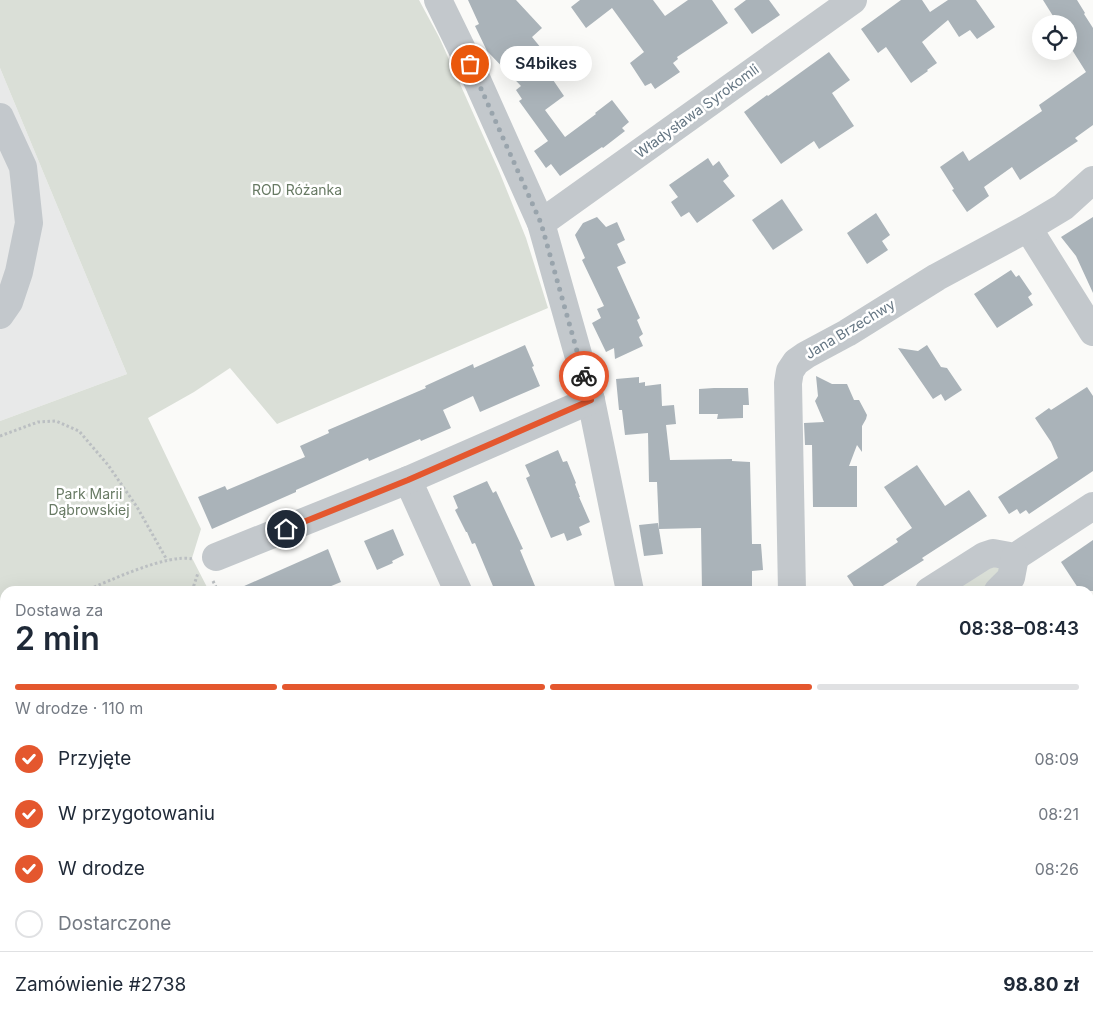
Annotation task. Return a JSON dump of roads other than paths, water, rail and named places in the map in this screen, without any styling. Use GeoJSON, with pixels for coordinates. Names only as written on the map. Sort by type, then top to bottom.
{"type":"FeatureCollection","features":[{"type":"Feature","properties":{"kind":"street"},"geometry":{"type":"LineString","coordinates":[[438,0],[478,80],[541,223],[591,400],[629,586]]}},
{"type":"Feature","properties":{"kind":"street","name":"Władysława Syrokomli"},"geometry":{"type":"LineString","coordinates":[[541,223],[853,0]]}},
{"type":"Feature","properties":{"kind":"street"},"geometry":{"type":"LineString","coordinates":[[0,117],[23,167],[29,223],[20,272],[9,302],[0,315]]}},
{"type":"Feature","properties":{"kind":"street","name":"Jana Brzechwy"},"geometry":{"type":"LineString","coordinates":[[792,586],[788,383],[790,371],[796,362],[937,277],[1028,228],[1063,206],[1093,180]]}},
{"type":"Feature","properties":{"kind":"street"},"geometry":{"type":"LineString","coordinates":[[1028,228],[1093,332]]}},
{"type":"Feature","properties":{"kind":"street"},"geometry":{"type":"LineString","coordinates":[[209,559],[408,480],[591,400]]}},
{"type":"Feature","properties":{"kind":"street"},"geometry":{"type":"LineString","coordinates":[[408,480],[456,586]]}},
{"type":"Feature","properties":{"kind":"street"},"geometry":{"type":"LineString","coordinates":[[937,586],[984,556],[993,553],[1015,557],[1093,506]]}},
{"type":"Feature","properties":{"kind":"street"},"geometry":{"type":"LineString","coordinates":[[1003,586],[1011,578],[1015,557]]}},
{"type":"Feature","properties":{"kind":"place","name":"S4bikes"},"geometry":{"type":"Point","coordinates":[470,64]}},
{"type":"Feature","properties":{"kind":"park label","name":"ROD Różanka"},"geometry":{"type":"Point","coordinates":[297,190]}},
{"type":"Feature","properties":{"kind":"park label","name":"Park Marii Dąbrowskiej"},"geometry":{"type":"Point","coordinates":[89,502]}}]}
